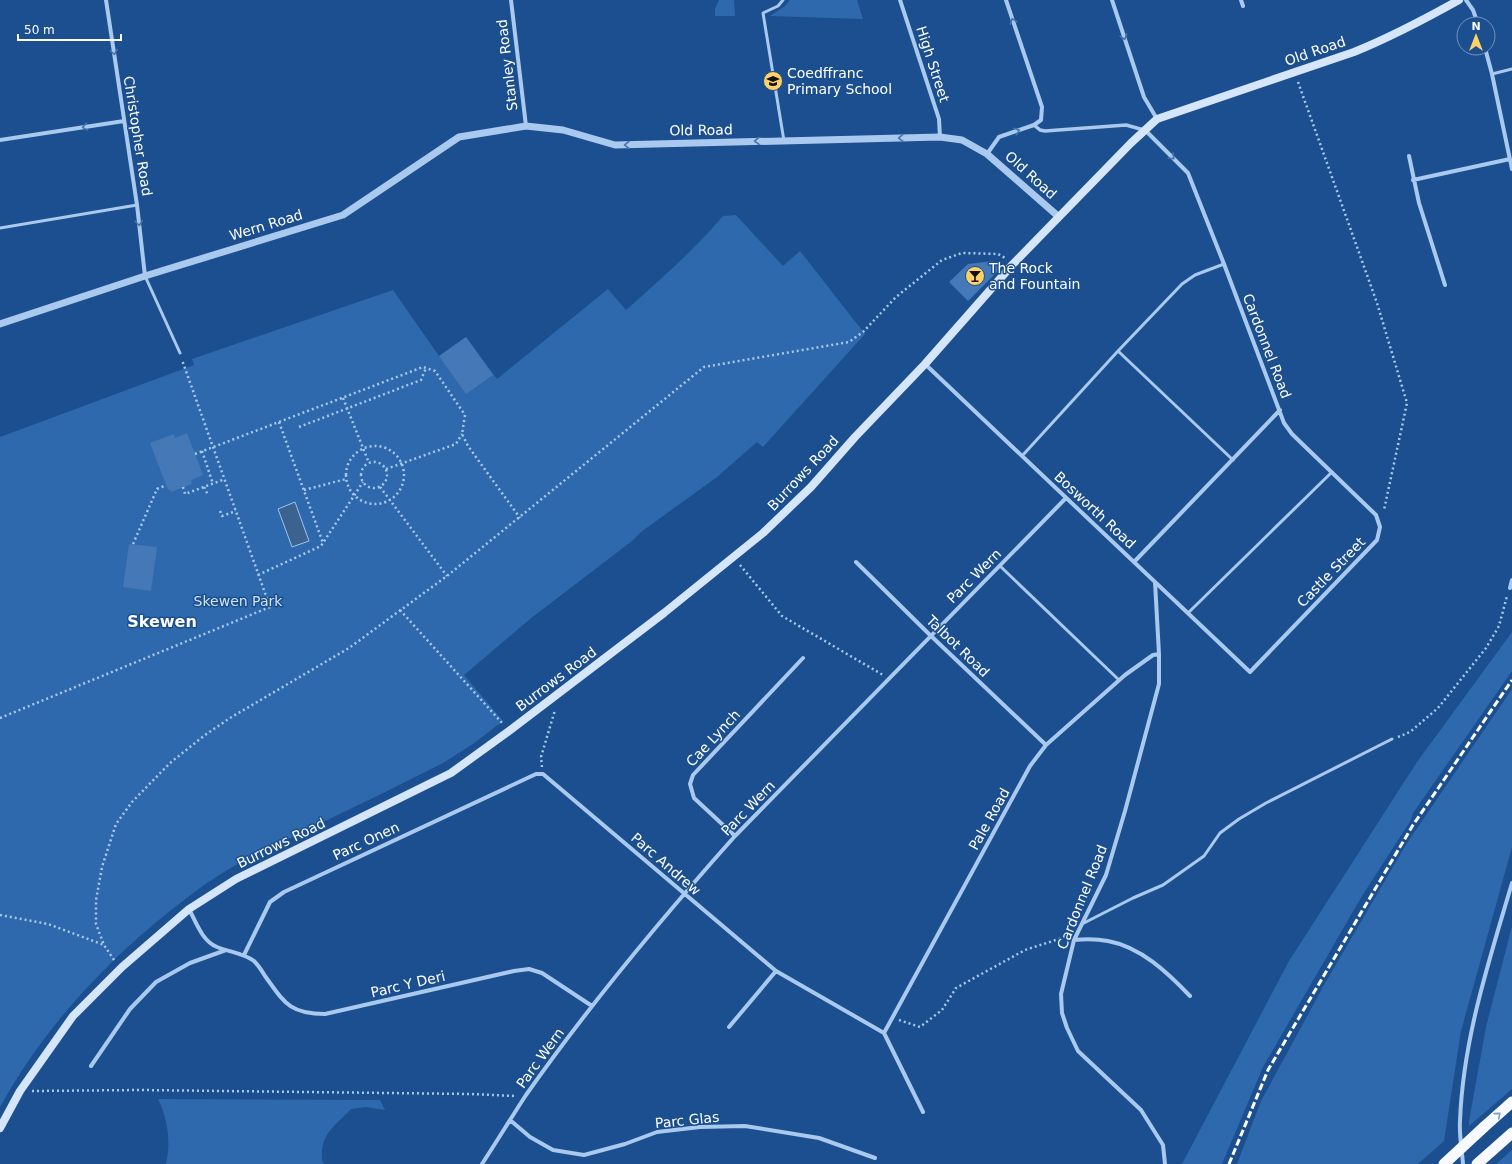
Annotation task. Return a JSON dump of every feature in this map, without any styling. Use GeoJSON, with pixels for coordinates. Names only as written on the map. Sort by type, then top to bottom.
{"type":"FeatureCollection","features":[{"type":"Feature","properties":{"kind":"highway"},"geometry":{"type":"LineString","coordinates":[[1444,1164],[1512,1102]]}},
{"type":"Feature","properties":{"kind":"highway"},"geometry":{"type":"LineString","coordinates":[[1477,1164],[1512,1133]]}},
{"type":"Feature","properties":{"kind":"main road","name":"Old Road"},"geometry":{"type":"LineString","coordinates":[[1059,217],[1157,119],[1354,52],[1416,24],[1459,0]]}},
{"type":"Feature","properties":{"kind":"main road","name":"Burrows Road"},"geometry":{"type":"LineString","coordinates":[[0,1128],[20,1091],[73,1016],[122,967],[189,909],[236,879],[451,773],[509,731],[664,613],[763,533],[811,487],[855,437],[925,364],[1013,264],[1059,217]]}},
{"type":"Feature","properties":{"kind":"street","name":"Christopher Road"},"geometry":{"type":"LineString","coordinates":[[106,0],[137,205],[145,276]]}},
{"type":"Feature","properties":{"kind":"street","name":"Stanley Road"},"geometry":{"type":"LineString","coordinates":[[511,0],[526,126]]}},
{"type":"Feature","properties":{"kind":"street","name":"High Street"},"geometry":{"type":"LineString","coordinates":[[900,0],[939,119],[940,137]]}},
{"type":"Feature","properties":{"kind":"street"},"geometry":{"type":"LineString","coordinates":[[987,154],[999,137],[1034,125],[1041,120],[1042,107],[1006,0]]}},
{"type":"Feature","properties":{"kind":"street"},"geometry":{"type":"LineString","coordinates":[[1112,0],[1144,97],[1157,119]]}},
{"type":"Feature","properties":{"kind":"street"},"geometry":{"type":"LineString","coordinates":[[1241,0],[1243,6]]}},
{"type":"Feature","properties":{"kind":"street"},"geometry":{"type":"LineString","coordinates":[[1466,0],[1475,16]]}},
{"type":"Feature","properties":{"kind":"street"},"geometry":{"type":"LineString","coordinates":[[1487,56],[1512,169]]}},
{"type":"Feature","properties":{"kind":"street"},"geometry":{"type":"LineString","coordinates":[[0,140],[124,121]]}},
{"type":"Feature","properties":{"kind":"street"},"geometry":{"type":"LineString","coordinates":[[1034,125],[1040,130],[1045,131],[1126,125],[1145,130]]}},
{"type":"Feature","properties":{"kind":"street","name":"Old Road"},"geometry":{"type":"LineString","coordinates":[[526,126],[563,130],[615,145],[940,137],[962,140],[987,154],[1059,217]]}},
{"type":"Feature","properties":{"kind":"street","name":"Wern Road"},"geometry":{"type":"LineString","coordinates":[[0,324],[145,276],[343,215],[459,138],[526,126]]}},
{"type":"Feature","properties":{"kind":"street","name":"Cardonnel Road"},"geometry":{"type":"LineString","coordinates":[[1134,562],[1280,410],[1188,173],[1145,130]]}},
{"type":"Feature","properties":{"kind":"street"},"geometry":{"type":"LineString","coordinates":[[1408,156],[1418,203],[1446,285]]}},
{"type":"Feature","properties":{"kind":"street"},"geometry":{"type":"LineString","coordinates":[[1413,180],[1510,160]]}},
{"type":"Feature","properties":{"kind":"street","name":"Bosworth Road"},"geometry":{"type":"LineString","coordinates":[[925,364],[1250,672]]}},
{"type":"Feature","properties":{"kind":"street"},"geometry":{"type":"LineString","coordinates":[[1280,410],[1284,423],[1292,434],[1376,515],[1380,527]]}},
{"type":"Feature","properties":{"kind":"street","name":"Parc Wern"},"geometry":{"type":"LineString","coordinates":[[482,1164],[526,1096],[592,1006],[684,894],[735,836],[930,635],[1066,498]]}},
{"type":"Feature","properties":{"kind":"street","name":"Castle Street"},"geometry":{"type":"LineString","coordinates":[[1250,672],[1377,540],[1380,527]]}},
{"type":"Feature","properties":{"kind":"street","name":"Talbot Road"},"geometry":{"type":"LineString","coordinates":[[856,562],[930,635],[1046,745]]}},
{"type":"Feature","properties":{"kind":"street"},"geometry":{"type":"LineString","coordinates":[[1510,588],[1512,580]]}},
{"type":"Feature","properties":{"kind":"street","name":"Cardonnel Road"},"geometry":{"type":"LineString","coordinates":[[1155,582],[1159,684],[1106,875],[1080,925],[1074,940],[1061,994],[1062,1013],[1066,1028],[1078,1051],[1141,1110],[1163,1145],[1165,1164]]}},
{"type":"Feature","properties":{"kind":"street","name":"Pale Road"},"geometry":{"type":"LineString","coordinates":[[884,1033],[1030,766],[1046,745],[1119,680],[1153,655],[1159,654]]}},
{"type":"Feature","properties":{"kind":"street","name":"Cae Lynch"},"geometry":{"type":"LineString","coordinates":[[735,836],[694,798],[690,784],[693,775],[803,658]]}},
{"type":"Feature","properties":{"kind":"street","name":"Parc Onen"},"geometry":{"type":"LineString","coordinates":[[244,955],[270,902],[284,892],[536,774],[543,774]]}},
{"type":"Feature","properties":{"kind":"street","name":"Parc Andrew"},"geometry":{"type":"LineString","coordinates":[[543,774],[776,972]]}},
{"type":"Feature","properties":{"kind":"street"},"geometry":{"type":"LineString","coordinates":[[1463,1164],[1460,1122],[1466,1060],[1481,988],[1512,883]]}},
{"type":"Feature","properties":{"kind":"street"},"geometry":{"type":"LineString","coordinates":[[189,909],[202,934],[216,947],[244,955]]}},
{"type":"Feature","properties":{"kind":"street"},"geometry":{"type":"LineString","coordinates":[[1074,940],[1109,941],[1136,951],[1170,974],[1190,996]]}},
{"type":"Feature","properties":{"kind":"street"},"geometry":{"type":"LineString","coordinates":[[91,1066],[130,1009],[156,982],[190,962],[227,950]]}},
{"type":"Feature","properties":{"kind":"street","name":"Parc Y Deri"},"geometry":{"type":"LineString","coordinates":[[244,955],[255,962],[284,1001],[294,1009],[309,1014],[325,1014],[514,971],[529,969],[542,973],[592,1006]]}},
{"type":"Feature","properties":{"kind":"street"},"geometry":{"type":"LineString","coordinates":[[729,1027],[776,972],[884,1033],[923,1112]]}},
{"type":"Feature","properties":{"kind":"street","name":"Parc Glas"},"geometry":{"type":"LineString","coordinates":[[510,1120],[530,1136],[553,1150],[584,1155],[625,1144],[657,1132],[700,1127],[744,1126],[818,1138],[875,1158]]}},
{"type":"Feature","properties":{"kind":"lane"},"geometry":{"type":"LineString","coordinates":[[783,0],[778,6],[763,13],[784,141]]}},
{"type":"Feature","properties":{"kind":"lane"},"geometry":{"type":"LineString","coordinates":[[1492,74],[1512,70]]}},
{"type":"Feature","properties":{"kind":"lane"},"geometry":{"type":"LineString","coordinates":[[0,228],[137,205]]}},
{"type":"Feature","properties":{"kind":"lane"},"geometry":{"type":"LineString","coordinates":[[1022,456],[1118,351],[1182,284],[1195,275],[1224,264]]}},
{"type":"Feature","properties":{"kind":"lane"},"geometry":{"type":"LineString","coordinates":[[145,276],[180,354]]}},
{"type":"Feature","properties":{"kind":"lane"},"geometry":{"type":"LineString","coordinates":[[1118,351],[1233,460]]}},
{"type":"Feature","properties":{"kind":"lane"},"geometry":{"type":"LineString","coordinates":[[1188,613],[1332,472]]}},
{"type":"Feature","properties":{"kind":"lane"},"geometry":{"type":"LineString","coordinates":[[1000,566],[1119,680]]}},
{"type":"Feature","properties":{"kind":"lane"},"geometry":{"type":"LineString","coordinates":[[1080,925],[1133,898],[1163,885],[1204,856],[1220,833],[1239,819],[1266,803],[1392,739]]}},
{"type":"Feature","properties":{"kind":"path"},"geometry":{"type":"LineString","coordinates":[[1295,72],[1377,303],[1406,403],[1380,527]]}},
{"type":"Feature","properties":{"kind":"path"},"geometry":{"type":"LineString","coordinates":[[122,967],[113,960],[104,945],[96,924],[96,900],[102,867],[116,824],[132,802],[170,763],[205,735],[230,718],[349,648],[447,576],[704,367],[849,342],[863,332],[896,297],[942,260],[962,253],[998,254],[1013,264]]}},
{"type":"Feature","properties":{"kind":"path"},"geometry":{"type":"LineString","coordinates":[[0,718],[270,607],[180,354]]}},
{"type":"Feature","properties":{"kind":"path"},"geometry":{"type":"LineString","coordinates":[[195,454],[423,367],[435,371],[465,415],[462,434],[456,444],[386,469]]}},
{"type":"Feature","properties":{"kind":"path"},"geometry":{"type":"LineString","coordinates":[[299,427],[421,380],[426,368]]}},
{"type":"Feature","properties":{"kind":"path"},"geometry":{"type":"LineString","coordinates":[[343,398],[369,463]]}},
{"type":"Feature","properties":{"kind":"path"},"geometry":{"type":"LineString","coordinates":[[279,422],[323,543]]}},
{"type":"Feature","properties":{"kind":"path"},"geometry":{"type":"LineString","coordinates":[[462,434],[468,446],[520,518]]}},
{"type":"Feature","properties":{"kind":"path"},"geometry":{"type":"LineString","coordinates":[[372,446],[386,448],[397,456],[402,464],[404,476],[401,487],[397,494],[390,500],[371,504],[362,501],[348,488],[346,470],[349,461],[355,453],[363,448],[372,446]]}},
{"type":"Feature","properties":{"kind":"path"},"geometry":{"type":"LineString","coordinates":[[202,451],[213,484]]}},
{"type":"Feature","properties":{"kind":"path"},"geometry":{"type":"LineString","coordinates":[[377,462],[386,469],[387,479],[380,487],[373,488],[366,485],[361,478],[363,469],[369,463],[377,462]]}},
{"type":"Feature","properties":{"kind":"path"},"geometry":{"type":"LineString","coordinates":[[183,487],[185,494],[224,479]]}},
{"type":"Feature","properties":{"kind":"path"},"geometry":{"type":"LineString","coordinates":[[304,490],[346,479]]}},
{"type":"Feature","properties":{"kind":"path"},"geometry":{"type":"LineString","coordinates":[[258,575],[321,546],[363,482]]}},
{"type":"Feature","properties":{"kind":"path"},"geometry":{"type":"LineString","coordinates":[[133,544],[158,489],[164,486]]}},
{"type":"Feature","properties":{"kind":"path"},"geometry":{"type":"LineString","coordinates":[[204,487],[208,495]]}},
{"type":"Feature","properties":{"kind":"path"},"geometry":{"type":"LineString","coordinates":[[380,487],[447,576]]}},
{"type":"Feature","properties":{"kind":"path"},"geometry":{"type":"LineString","coordinates":[[220,511],[222,516],[236,511]]}},
{"type":"Feature","properties":{"kind":"path"},"geometry":{"type":"LineString","coordinates":[[734,557],[782,616],[888,678]]}},
{"type":"Feature","properties":{"kind":"path"},"geometry":{"type":"LineString","coordinates":[[1392,739],[1410,732],[1438,708],[1486,648],[1499,626],[1510,588]]}},
{"type":"Feature","properties":{"kind":"path"},"geometry":{"type":"LineString","coordinates":[[400,610],[509,731]]}},
{"type":"Feature","properties":{"kind":"path"},"geometry":{"type":"LineString","coordinates":[[543,774],[541,757],[562,691]]}},
{"type":"Feature","properties":{"kind":"path"},"geometry":{"type":"LineString","coordinates":[[0,915],[48,924],[104,945]]}},
{"type":"Feature","properties":{"kind":"path"},"geometry":{"type":"LineString","coordinates":[[893,1018],[920,1027],[942,1010],[956,988],[1025,950],[1065,937],[1074,940]]}},
{"type":"Feature","properties":{"kind":"path"},"geometry":{"type":"LineString","coordinates":[[20,1091],[149,1090],[526,1096]]}},
{"type":"Feature","properties":{"kind":"green space"},"geometry":{"type":"Polygon","coordinates":[[[719,0],[734,0],[735,16],[715,16],[715,9],[719,0]]]}},
{"type":"Feature","properties":{"kind":"green space"},"geometry":{"type":"Polygon","coordinates":[[[790,0],[857,0],[863,19],[770,16],[785,6],[790,0]]]}},
{"type":"Feature","properties":{"kind":"green space","name":"Skewen Park"},"geometry":{"type":"Polygon","coordinates":[[[736,215],[783,266],[800,251],[865,334],[763,447],[757,442],[717,477],[641,532],[632,541],[530,619],[464,675],[503,721],[473,744],[443,763],[239,863],[198,889],[145,932],[97,977],[75,1001],[35,1052],[0,1107],[0,437],[194,365],[192,359],[393,290],[439,356],[466,337],[497,379],[608,289],[626,310],[689,253],[723,216],[736,215]]]}},
{"type":"Feature","properties":{"kind":"green space"},"geometry":{"type":"Polygon","coordinates":[[[1512,632],[1512,671],[1413,813],[1411,820],[1362,896],[1263,1067],[1222,1164],[1182,1164],[1289,961],[1417,762],[1512,632]]]}},
{"type":"Feature","properties":{"kind":"green space"},"geometry":{"type":"Polygon","coordinates":[[[1512,689],[1512,847],[1461,1031],[1444,1141],[1418,1164],[1237,1164],[1261,1101],[1324,985],[1407,843],[1512,689]]]}},
{"type":"Feature","properties":{"kind":"green space"},"geometry":{"type":"Polygon","coordinates":[[[1512,926],[1512,1089],[1469,1126],[1486,1027],[1512,926]]]}},
{"type":"Feature","properties":{"kind":"green space"},"geometry":{"type":"Polygon","coordinates":[[[158,1099],[380,1100],[385,1110],[366,1107],[351,1109],[332,1128],[325,1139],[322,1152],[322,1160],[324,1164],[166,1164],[168,1156],[168,1131],[164,1114],[158,1099]]]}},
{"type":"Feature","properties":{"kind":"green space"},"geometry":{"type":"Polygon","coordinates":[[[1512,1150],[1512,1164],[1496,1164],[1512,1150]]]}},
{"type":"Feature","properties":{"kind":"shaded area"},"geometry":{"type":"Polygon","coordinates":[[[295,502],[309,541],[292,547],[278,509],[295,502]]]}},
{"type":"Feature","properties":{"kind":"building","name":"The Rock and Fountain"},"geometry":{"type":"Polygon","coordinates":[[[993,261],[1000,269],[968,301],[949,282],[968,264],[993,261]]]}},
{"type":"Feature","properties":{"kind":"building"},"geometry":{"type":"Polygon","coordinates":[[[466,337],[493,375],[466,394],[439,356],[466,337]]]}},
{"type":"Feature","properties":{"kind":"building"},"geometry":{"type":"Polygon","coordinates":[[[187,433],[203,475],[191,480],[192,484],[171,492],[170,489],[168,490],[150,443],[174,434],[175,438],[187,433]]]}},
{"type":"Feature","properties":{"kind":"building"},"geometry":{"type":"Polygon","coordinates":[[[129,544],[157,547],[151,591],[123,587],[129,544]]]}},
{"type":"Feature","properties":{"kind":"railway"},"geometry":{"type":"LineString","coordinates":[[1229,1164],[1268,1070],[1413,825],[1512,680]]}},
{"type":"Feature","properties":{"kind":"place","name":"Coedffranc Primary School"},"geometry":{"type":"Point","coordinates":[773,81]}},
{"type":"Feature","properties":{"kind":"place","name":"The Rock and Fountain"},"geometry":{"type":"Point","coordinates":[975,276]}},
{"type":"Feature","properties":{"kind":"district","name":"Skewen"},"geometry":{"type":"Point","coordinates":[162,621]}}]}
